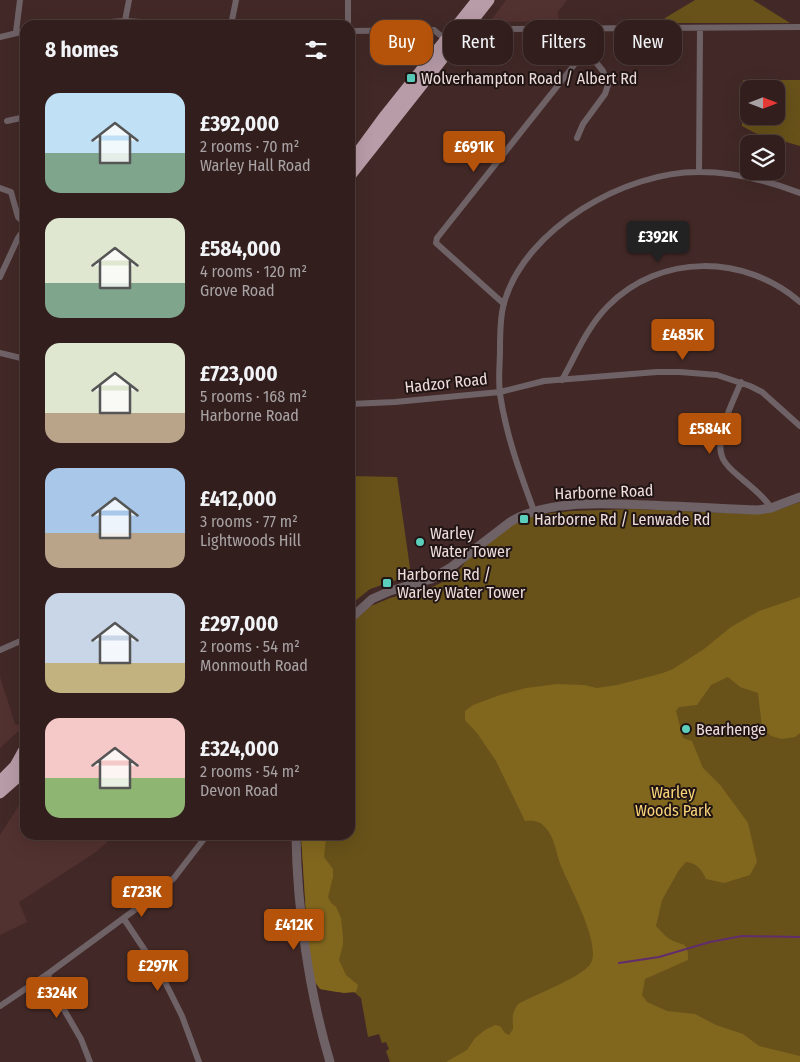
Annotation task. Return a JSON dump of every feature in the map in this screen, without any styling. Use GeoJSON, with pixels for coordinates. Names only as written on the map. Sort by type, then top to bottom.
{"type":"FeatureCollection","features":[{"type":"Feature","properties":{"kind":"highway"},"geometry":{"type":"LineString","coordinates":[[462,20],[477,0]]}},
{"type":"Feature","properties":{"kind":"highway"},"geometry":{"type":"LineString","coordinates":[[474,20],[489,0]]}},
{"type":"Feature","properties":{"kind":"highway"},"geometry":{"type":"LineString","coordinates":[[355,156],[443,44]]}},
{"type":"Feature","properties":{"kind":"highway"},"geometry":{"type":"LineString","coordinates":[[355,170],[443,59]]}},
{"type":"Feature","properties":{"kind":"highway"},"geometry":{"type":"LineString","coordinates":[[0,781],[15,766],[20,757]]}},
{"type":"Feature","properties":{"kind":"highway"},"geometry":{"type":"LineString","coordinates":[[0,794],[20,773]]}},
{"type":"Feature","properties":{"kind":"street"},"geometry":{"type":"LineString","coordinates":[[16,32],[20,0]]}},
{"type":"Feature","properties":{"kind":"street"},"geometry":{"type":"LineString","coordinates":[[125,20],[129,0]]}},
{"type":"Feature","properties":{"kind":"street"},"geometry":{"type":"LineString","coordinates":[[232,20],[236,0]]}},
{"type":"Feature","properties":{"kind":"street"},"geometry":{"type":"LineString","coordinates":[[348,0],[348,20]]}},
{"type":"Feature","properties":{"kind":"street"},"geometry":{"type":"LineString","coordinates":[[604,29],[800,27]]}},
{"type":"Feature","properties":{"kind":"street"},"geometry":{"type":"LineString","coordinates":[[699,172],[700,28]]}},
{"type":"Feature","properties":{"kind":"street"},"geometry":{"type":"LineString","coordinates":[[355,31],[434,30],[443,38]]}},
{"type":"Feature","properties":{"kind":"street"},"geometry":{"type":"LineString","coordinates":[[0,37],[20,32]]}},
{"type":"Feature","properties":{"kind":"street"},"geometry":{"type":"LineString","coordinates":[[504,304],[436,243],[437,238],[574,65]]}},
{"type":"Feature","properties":{"kind":"street"},"geometry":{"type":"LineString","coordinates":[[577,138],[583,124],[605,94],[608,84],[603,71],[598,65]]}},
{"type":"Feature","properties":{"kind":"street"},"geometry":{"type":"LineString","coordinates":[[7,121],[20,118]]}},
{"type":"Feature","properties":{"kind":"street"},"geometry":{"type":"LineString","coordinates":[[534,511],[514,455],[500,392],[500,340],[504,304],[513,281],[530,255],[558,225],[591,204],[630,184],[664,175],[699,172],[727,173],[800,193]]}},
{"type":"Feature","properties":{"kind":"street"},"geometry":{"type":"LineString","coordinates":[[0,188],[11,192],[20,220]]}},
{"type":"Feature","properties":{"kind":"street"},"geometry":{"type":"LineString","coordinates":[[0,277],[20,235]]}},
{"type":"Feature","properties":{"kind":"street"},"geometry":{"type":"LineString","coordinates":[[562,380],[596,319],[621,293],[637,282],[657,274],[695,266],[732,268],[758,275],[774,283],[800,302]]}},
{"type":"Feature","properties":{"kind":"street"},"geometry":{"type":"LineString","coordinates":[[0,353],[20,358]]}},
{"type":"Feature","properties":{"kind":"street","name":"Hadzor Road"},"geometry":{"type":"LineString","coordinates":[[355,404],[405,402],[500,392],[544,381],[672,372],[716,376],[741,382],[762,392],[800,426]]}},
{"type":"Feature","properties":{"kind":"street"},"geometry":{"type":"LineString","coordinates":[[741,382],[721,434],[720,451],[728,467],[766,501],[771,508]]}},
{"type":"Feature","properties":{"kind":"street","name":"Harborne Road"},"geometry":{"type":"LineString","coordinates":[[355,614],[372,599],[390,591],[432,579],[510,522],[521,515],[534,511],[593,504],[638,504],[758,510],[771,508],[800,498]]}},
{"type":"Feature","properties":{"kind":"street"},"geometry":{"type":"LineString","coordinates":[[0,649],[20,641]]}},
{"type":"Feature","properties":{"kind":"street"},"geometry":{"type":"LineString","coordinates":[[0,1006],[49,973],[155,895],[174,878],[203,840]]}},
{"type":"Feature","properties":{"kind":"street"},"geometry":{"type":"LineString","coordinates":[[296,840],[309,975],[330,1062]]}},
{"type":"Feature","properties":{"kind":"street"},"geometry":{"type":"LineString","coordinates":[[124,919],[162,976],[182,1016],[199,1062]]}},
{"type":"Feature","properties":{"kind":"street"},"geometry":{"type":"LineString","coordinates":[[49,973],[48,982],[81,1039],[90,1062]]}},
{"type":"Feature","properties":{"kind":"shaded area"},"geometry":{"type":"Polygon","coordinates":[[[506,0],[567,0],[558,12],[559,20],[513,22],[513,20],[492,19],[506,0]]]}},
{"type":"Feature","properties":{"kind":"shaded area"},"geometry":{"type":"Polygon","coordinates":[[[0,677],[15,724],[20,725],[20,730],[0,748],[0,677]]]}},
{"type":"Feature","properties":{"kind":"shaded area"},"geometry":{"type":"Polygon","coordinates":[[[20,804],[20,840],[109,840],[96,852],[19,902],[27,922],[0,935],[0,835],[20,804]]]}},
{"type":"Feature","properties":{"kind":"green space"},"geometry":{"type":"Polygon","coordinates":[[[695,0],[753,0],[790,23],[682,23],[682,20],[665,20],[695,0]]]}},
{"type":"Feature","properties":{"kind":"green space"},"geometry":{"type":"Polygon","coordinates":[[[785,80],[800,80],[800,146],[785,142],[785,135],[762,135],[742,125],[785,125],[785,80]]]}},
{"type":"Feature","properties":{"kind":"green space"},"geometry":{"type":"Polygon","coordinates":[[[355,476],[397,477],[411,575],[370,589],[355,601],[355,476]]]}},
{"type":"Feature","properties":{"kind":"green space"},"geometry":{"type":"Polygon","coordinates":[[[800,502],[800,1062],[390,1062],[386,1051],[389,1049],[386,1042],[382,1043],[379,1034],[368,1037],[361,998],[354,992],[336,992],[320,989],[308,945],[301,840],[355,840],[355,620],[371,606],[390,598],[432,587],[445,581],[460,569],[469,557],[518,521],[533,515],[572,511],[633,509],[752,514],[775,511],[800,502]]]}},
{"type":"Feature","properties":{"kind":"green space","name":"Warley Woods Park"},"geometry":{"type":"Polygon","coordinates":[[[800,597],[800,733],[795,737],[782,739],[771,736],[762,727],[758,693],[740,687],[728,677],[711,685],[697,705],[679,707],[676,711],[683,738],[692,741],[703,768],[721,786],[748,823],[757,862],[750,875],[724,883],[706,879],[699,868],[690,863],[686,862],[679,870],[662,900],[656,926],[668,938],[686,946],[688,960],[645,979],[642,995],[647,1002],[667,1011],[695,1014],[716,1025],[743,1034],[759,1046],[800,1056],[800,1062],[446,1062],[467,1050],[475,1038],[495,1025],[500,1026],[509,1035],[513,1029],[513,1014],[518,1004],[578,974],[591,963],[593,954],[592,942],[583,914],[561,866],[551,836],[541,823],[525,821],[496,761],[477,733],[465,720],[465,711],[473,705],[526,688],[557,684],[584,685],[597,688],[617,685],[663,673],[673,669],[704,649],[731,627],[759,611],[800,597]]]}},
{"type":"Feature","properties":{"kind":"green space"},"geometry":{"type":"Polygon","coordinates":[[[301,840],[326,840],[324,857],[333,869],[328,897],[336,907],[341,918],[343,936],[339,960],[346,975],[358,985],[356,992],[344,993],[320,989],[314,981],[308,945],[301,840]]]}},
{"type":"Feature","properties":{"kind":"waterway"},"geometry":{"type":"LineString","coordinates":[[619,963],[659,957],[710,942],[742,936],[800,937]]}},
{"type":"Feature","properties":{"kind":"place","name":"Wolverhampton Road / Albert Rd"},"geometry":{"type":"Point","coordinates":[411,78]}},
{"type":"Feature","properties":{"kind":"place","name":"Harborne Rd / Lenwade Rd"},"geometry":{"type":"Point","coordinates":[524,519]}},
{"type":"Feature","properties":{"kind":"place","name":"Warley Water Tower"},"geometry":{"type":"Point","coordinates":[420,542]}},
{"type":"Feature","properties":{"kind":"place","name":"Harborne Rd / Warley Water Tower"},"geometry":{"type":"Point","coordinates":[387,583]}},
{"type":"Feature","properties":{"kind":"place","name":"Bearhenge"},"geometry":{"type":"Point","coordinates":[686,729]}}]}
